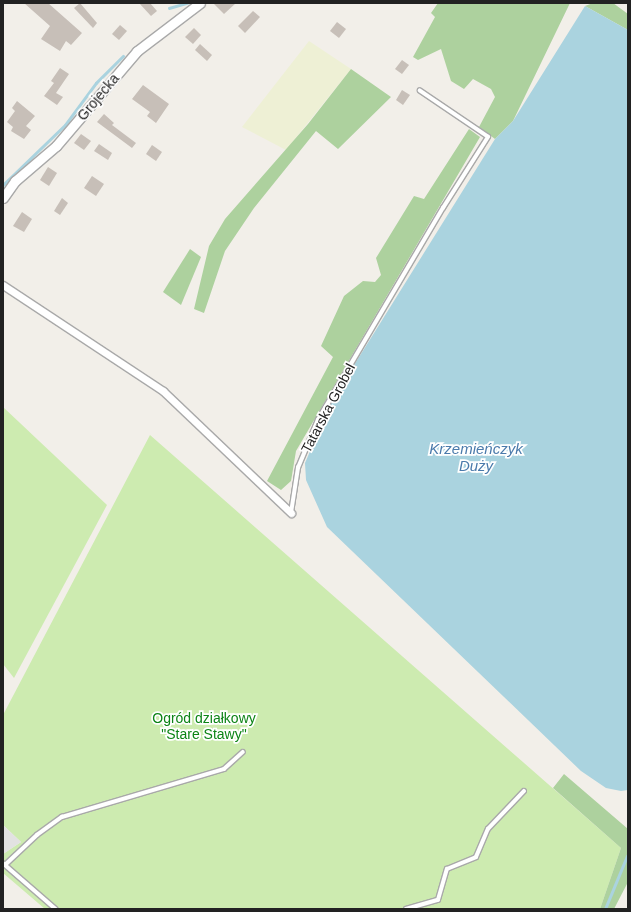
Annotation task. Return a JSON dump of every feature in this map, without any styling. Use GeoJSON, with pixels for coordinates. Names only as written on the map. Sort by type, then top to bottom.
{"type":"FeatureCollection","features":[{"type":"Feature","properties":{"kind":"street","name":"Grojecka"},"geometry":{"type":"LineString","coordinates":[[3,198],[15,181],[56,146],[137,51],[200,3]]}},
{"type":"Feature","properties":{"kind":"street","name":"Tatarska Grobel"},"geometry":{"type":"LineString","coordinates":[[3,285],[163,391],[291,513]]}},
{"type":"Feature","properties":{"kind":"lane","name":"Tatarska Grobel"},"geometry":{"type":"LineString","coordinates":[[291,513],[298,468],[318,420],[488,137],[420,91]]}},
{"type":"Feature","properties":{"kind":"lane"},"geometry":{"type":"LineString","coordinates":[[56,909],[4,864],[37,835],[62,817],[224,770],[243,752]]}},
{"type":"Feature","properties":{"kind":"lane"},"geometry":{"type":"LineString","coordinates":[[406,909],[438,900],[447,869],[476,857],[488,829],[524,791]]}},
{"type":"Feature","properties":{"kind":"green space"},"geometry":{"type":"Polygon","coordinates":[[[438,3],[570,3],[513,121],[495,139],[479,127],[495,97],[491,89],[473,79],[464,89],[451,81],[441,49],[418,60],[413,57],[435,17],[431,13],[438,3]]]}},
{"type":"Feature","properties":{"kind":"green space"},"geometry":{"type":"Polygon","coordinates":[[[593,3],[613,3],[628,14],[628,30],[585,6],[593,3]]]}},
{"type":"Feature","properties":{"kind":"green space"},"geometry":{"type":"Polygon","coordinates":[[[309,41],[351,69],[286,150],[242,127],[309,41]]]}},
{"type":"Feature","properties":{"kind":"green space"},"geometry":{"type":"Polygon","coordinates":[[[351,69],[391,97],[338,149],[316,131],[254,208],[225,251],[204,313],[194,309],[209,246],[225,219],[308,124],[351,69]]]}},
{"type":"Feature","properties":{"kind":"green space"},"geometry":{"type":"Polygon","coordinates":[[[469,129],[480,137],[296,451],[291,481],[281,490],[267,481],[333,357],[321,346],[344,296],[363,281],[375,282],[381,275],[376,258],[414,196],[424,199],[469,129]]]}},
{"type":"Feature","properties":{"kind":"green space"},"geometry":{"type":"Polygon","coordinates":[[[190,249],[201,257],[181,305],[163,292],[190,249]]]}},
{"type":"Feature","properties":{"kind":"green space"},"geometry":{"type":"Polygon","coordinates":[[[3,407],[107,505],[14,678],[3,664],[3,407]]]}},
{"type":"Feature","properties":{"kind":"green space","name":"Ogród działkowy \"Stare Stawy\""},"geometry":{"type":"Polygon","coordinates":[[[150,435],[621,848],[600,909],[45,909],[3,873],[3,854],[21,842],[3,825],[3,715],[150,435]]]}},
{"type":"Feature","properties":{"kind":"green space"},"geometry":{"type":"Polygon","coordinates":[[[564,774],[628,829],[628,882],[614,909],[600,909],[621,848],[553,788],[564,774]]]}},
{"type":"Feature","properties":{"kind":"shaded area"},"geometry":{"type":"Polygon","coordinates":[[[3,825],[21,842],[3,854],[3,825]]]}},
{"type":"Feature","properties":{"kind":"water","name":"Krzemieńczyk Duży"},"geometry":{"type":"Polygon","coordinates":[[[585,6],[628,30],[628,790],[621,791],[606,788],[581,771],[327,527],[306,480],[305,463],[331,402],[495,139],[513,121],[585,6]]]}},
{"type":"Feature","properties":{"kind":"building"},"geometry":{"type":"Polygon","coordinates":[[[24,3],[48,3],[82,33],[71,45],[66,41],[60,51],[41,39],[50,26],[24,3]]]}},
{"type":"Feature","properties":{"kind":"building"},"geometry":{"type":"Polygon","coordinates":[[[80,3],[97,23],[93,28],[74,8],[80,3]]]}},
{"type":"Feature","properties":{"kind":"building"},"geometry":{"type":"Polygon","coordinates":[[[139,3],[150,3],[157,11],[151,16],[139,3]]]}},
{"type":"Feature","properties":{"kind":"building"},"geometry":{"type":"Polygon","coordinates":[[[213,3],[236,3],[224,14],[213,3]]]}},
{"type":"Feature","properties":{"kind":"building"},"geometry":{"type":"Polygon","coordinates":[[[253,11],[260,17],[245,33],[238,26],[253,11]]]}},
{"type":"Feature","properties":{"kind":"building"},"geometry":{"type":"Polygon","coordinates":[[[337,22],[346,29],[339,38],[330,31],[337,22]]]}},
{"type":"Feature","properties":{"kind":"building"},"geometry":{"type":"Polygon","coordinates":[[[120,25],[127,31],[119,40],[112,34],[120,25]]]}},
{"type":"Feature","properties":{"kind":"building"},"geometry":{"type":"Polygon","coordinates":[[[194,28],[201,35],[193,44],[185,37],[194,28]]]}},
{"type":"Feature","properties":{"kind":"building"},"geometry":{"type":"Polygon","coordinates":[[[200,44],[212,55],[207,61],[195,50],[200,44]]]}},
{"type":"Feature","properties":{"kind":"building"},"geometry":{"type":"Polygon","coordinates":[[[402,60],[409,65],[402,74],[395,69],[402,60]]]}},
{"type":"Feature","properties":{"kind":"building"},"geometry":{"type":"Polygon","coordinates":[[[60,68],[69,74],[56,93],[63,97],[57,105],[44,96],[54,83],[51,81],[60,68]]]}},
{"type":"Feature","properties":{"kind":"building"},"geometry":{"type":"Polygon","coordinates":[[[143,85],[169,104],[156,123],[147,116],[150,112],[132,99],[143,85]]]}},
{"type":"Feature","properties":{"kind":"building"},"geometry":{"type":"Polygon","coordinates":[[[402,90],[410,95],[403,105],[396,100],[402,90]]]}},
{"type":"Feature","properties":{"kind":"building"},"geometry":{"type":"Polygon","coordinates":[[[17,101],[35,116],[26,126],[31,130],[24,139],[11,131],[13,127],[7,122],[15,111],[12,108],[17,101]]]}},
{"type":"Feature","properties":{"kind":"building"},"geometry":{"type":"Polygon","coordinates":[[[104,114],[114,123],[112,125],[136,143],[132,148],[97,122],[104,114]]]}},
{"type":"Feature","properties":{"kind":"building"},"geometry":{"type":"Polygon","coordinates":[[[81,134],[91,141],[84,150],[74,143],[81,134]]]}},
{"type":"Feature","properties":{"kind":"building"},"geometry":{"type":"Polygon","coordinates":[[[99,144],[112,153],[108,160],[94,151],[99,144]]]}},
{"type":"Feature","properties":{"kind":"building"},"geometry":{"type":"Polygon","coordinates":[[[152,145],[162,152],[156,161],[146,154],[152,145]]]}},
{"type":"Feature","properties":{"kind":"building"},"geometry":{"type":"Polygon","coordinates":[[[48,167],[57,173],[49,186],[40,180],[48,167]]]}},
{"type":"Feature","properties":{"kind":"building"},"geometry":{"type":"Polygon","coordinates":[[[92,176],[104,184],[96,196],[84,188],[92,176]]]}},
{"type":"Feature","properties":{"kind":"building"},"geometry":{"type":"Polygon","coordinates":[[[62,198],[68,203],[60,215],[54,211],[62,198]]]}},
{"type":"Feature","properties":{"kind":"building"},"geometry":{"type":"Polygon","coordinates":[[[22,212],[32,219],[24,232],[13,226],[22,212]]]}},
{"type":"Feature","properties":{"kind":"waterway"},"geometry":{"type":"LineString","coordinates":[[169,8],[187,3]]}},
{"type":"Feature","properties":{"kind":"waterway"},"geometry":{"type":"LineString","coordinates":[[3,185],[65,125],[96,83],[123,56]]}},
{"type":"Feature","properties":{"kind":"waterway"},"geometry":{"type":"LineString","coordinates":[[605,909],[627,856]]}}]}
